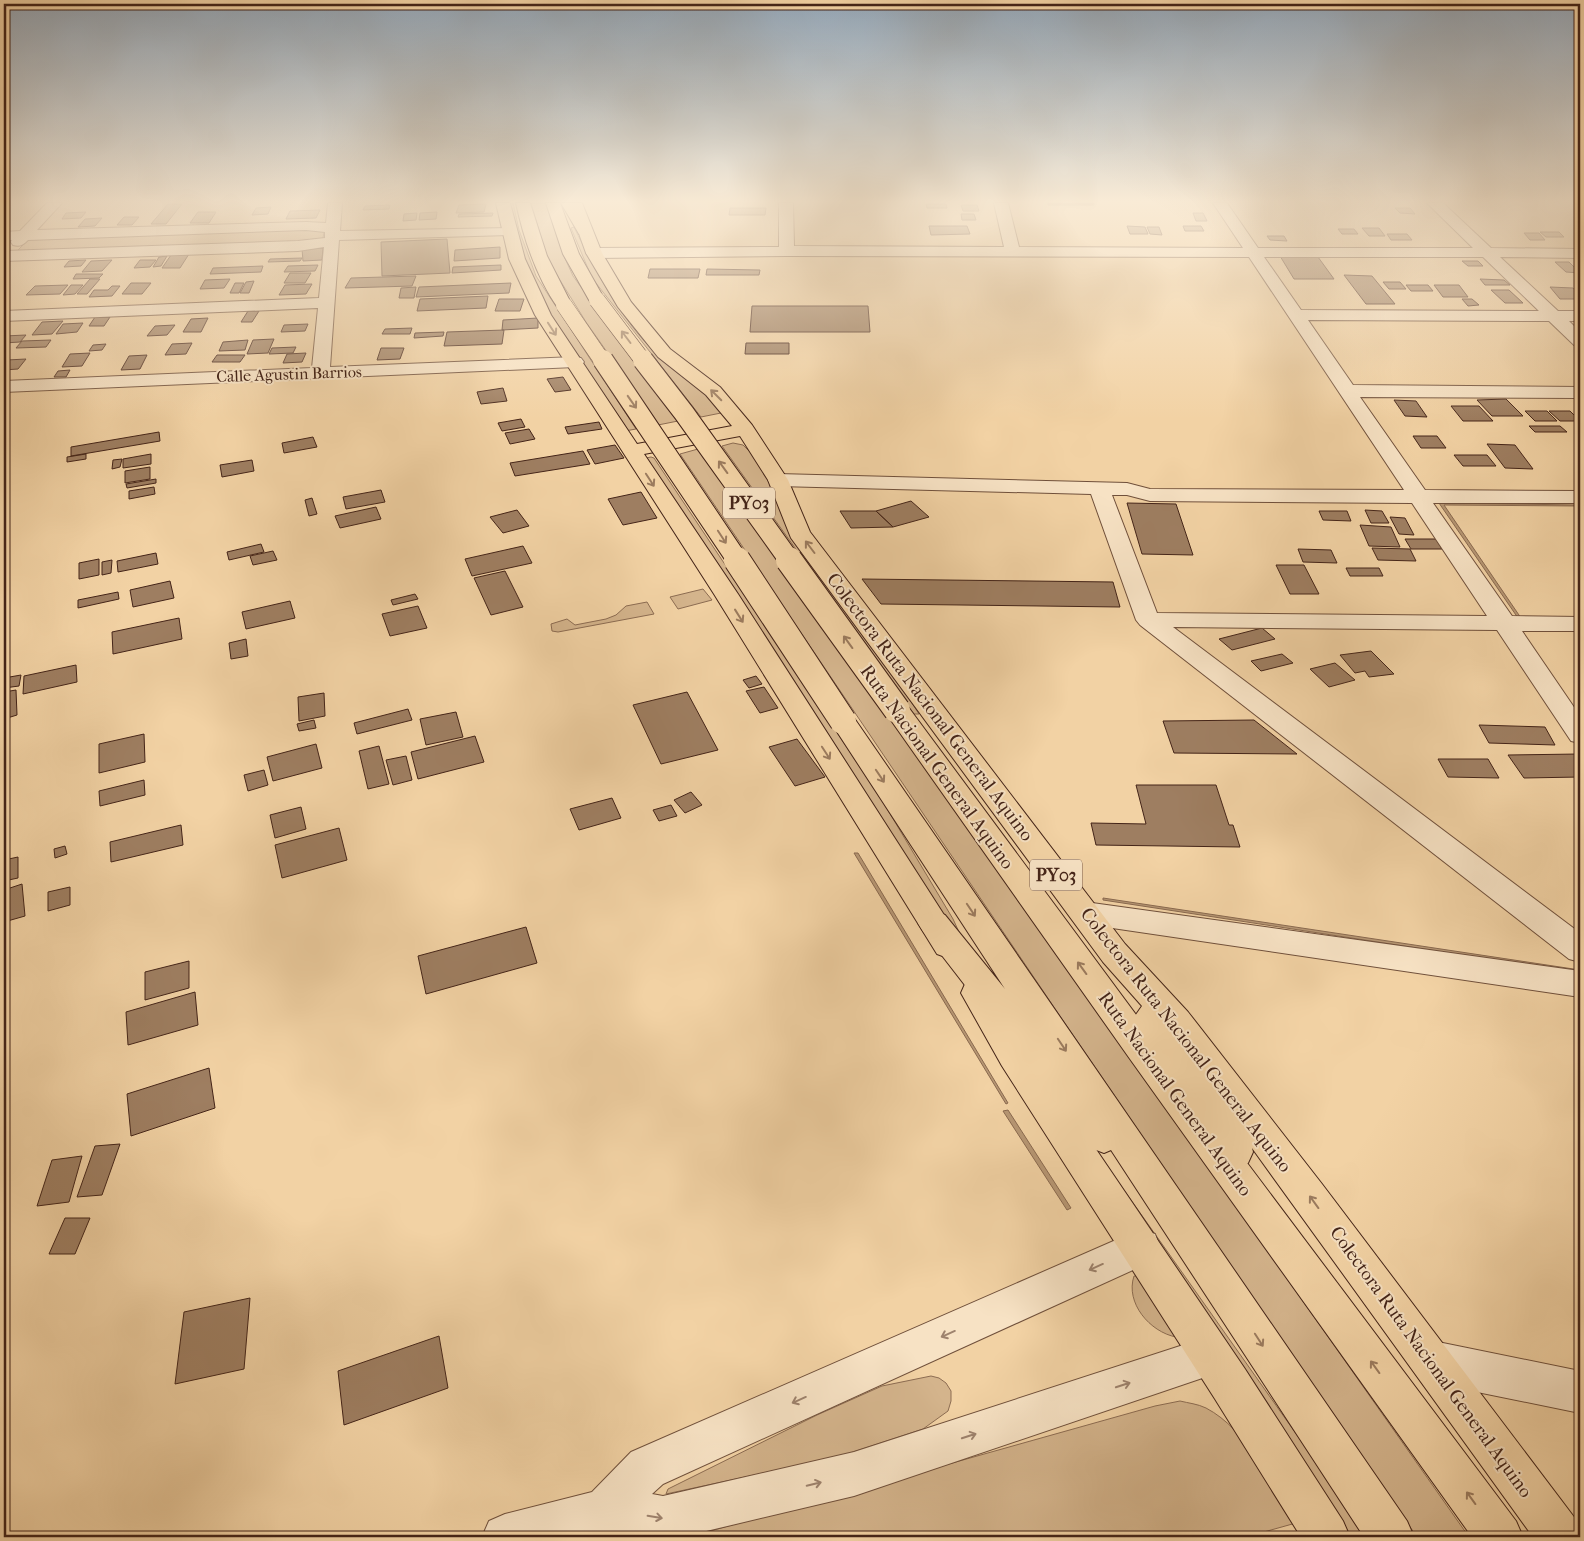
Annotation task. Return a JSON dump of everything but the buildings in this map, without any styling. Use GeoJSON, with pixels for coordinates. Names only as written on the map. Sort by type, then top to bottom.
{"type":"FeatureCollection","features":[{"type":"Feature","properties":{"kind":"main road"},"geometry":{"type":"LineString","coordinates":[[524,275],[543,315],[722,589],[934,923],[1014,1056],[1141,1247],[1327,1537]]}},
{"type":"Feature","properties":{"kind":"main road","name":"PY03"},"geometry":{"type":"LineString","coordinates":[[547,275],[564,305],[654,435],[843,721],[1391,1537]]}},
{"type":"Feature","properties":{"kind":"main road","name":"Ruta Nacional General Aquino"},"geometry":{"type":"LineString","coordinates":[[583,275],[597,300],[684,413],[896,710],[1500,1537]]}},
{"type":"Feature","properties":{"kind":"main road","name":"Colectora Ruta Nacional General Aquino"},"geometry":{"type":"LineString","coordinates":[[608,275],[624,304],[664,353],[713,391],[745,429],[778,480],[799,532],[1114,953],[1176,1022],[1433,1362],[1561,1537]]}},
{"type":"Feature","properties":{"kind":"main road"},"geometry":{"type":"LineString","coordinates":[[631,450],[745,429]]}},
{"type":"Feature","properties":{"kind":"main road"},"geometry":{"type":"LineString","coordinates":[[934,923],[1233,1300]]}},
{"type":"Feature","properties":{"kind":"main road"},"geometry":{"type":"LineString","coordinates":[[1114,953],[1311,1280]]}},
{"type":"Feature","properties":{"kind":"street"},"geometry":{"type":"LineString","coordinates":[[321,373],[329,275]]}},
{"type":"Feature","properties":{"kind":"street"},"geometry":{"type":"LineString","coordinates":[[1268,275],[1580,735]]}},
{"type":"Feature","properties":{"kind":"street"},"geometry":{"type":"LineString","coordinates":[[1510,275],[1580,341]]}},
{"type":"Feature","properties":{"kind":"street"},"geometry":{"type":"LineString","coordinates":[[4,316],[327,303]]}},
{"type":"Feature","properties":{"kind":"street"},"geometry":{"type":"LineString","coordinates":[[1296,316],[1580,316]]}},
{"type":"Feature","properties":{"kind":"street","name":"Calle Agustin Barrios"},"geometry":{"type":"LineString","coordinates":[[4,387],[575,362]]}},
{"type":"Feature","properties":{"kind":"street"},"geometry":{"type":"LineString","coordinates":[[1347,391],[1580,392]]}},
{"type":"Feature","properties":{"kind":"street"},"geometry":{"type":"LineString","coordinates":[[778,480],[1127,489],[1150,495],[1580,487]]}},
{"type":"Feature","properties":{"kind":"street"},"geometry":{"type":"LineString","coordinates":[[1099,488],[1148,620],[1580,950]]}},
{"type":"Feature","properties":{"kind":"street"},"geometry":{"type":"LineString","coordinates":[[1415,491],[1580,497]]}},
{"type":"Feature","properties":{"kind":"street"},"geometry":{"type":"LineString","coordinates":[[1148,620],[1580,624]]}},
{"type":"Feature","properties":{"kind":"street"},"geometry":{"type":"LineString","coordinates":[[1085,913],[1580,984]]}},
{"type":"Feature","properties":{"kind":"street"},"geometry":{"type":"LineString","coordinates":[[505,1537],[586,1517],[607,1509],[647,1468],[1141,1247]]}},
{"type":"Feature","properties":{"kind":"street"},"geometry":{"type":"LineString","coordinates":[[607,1509],[663,1518],[854,1474],[1211,1356]]}},
{"type":"Feature","properties":{"kind":"street"},"geometry":{"type":"LineString","coordinates":[[1433,1362],[1580,1392]]}},
{"type":"Feature","properties":{"kind":"shaded area"},"geometry":{"type":"Polygon","coordinates":[[[531,275],[536,275],[636,429],[625,431],[544,305],[531,275]]]}},
{"type":"Feature","properties":{"kind":"shaded area"},"geometry":{"type":"Polygon","coordinates":[[[557,275],[573,275],[678,421],[658,425],[586,322],[557,275]]]}},
{"type":"Feature","properties":{"kind":"shaded area"},"geometry":{"type":"Polygon","coordinates":[[[591,275],[599,275],[638,334],[666,362],[705,393],[718,406],[721,413],[701,417],[591,275]]]}},
{"type":"Feature","properties":{"kind":"shaded area"},"geometry":{"type":"Polygon","coordinates":[[[733,443],[743,445],[752,454],[919,714],[914,714],[722,446],[733,443]]]}},
{"type":"Feature","properties":{"kind":"shaded area"},"geometry":{"type":"Polygon","coordinates":[[[698,449],[1041,929],[1469,1537],[1417,1537],[1062,1019],[680,454],[698,449]]]}},
{"type":"Feature","properties":{"kind":"shaded area"},"geometry":{"type":"Polygon","coordinates":[[[646,458],[654,458],[880,797],[953,919],[959,932],[956,935],[646,458]]]}},
{"type":"Feature","properties":{"kind":"shaded area"},"geometry":{"type":"Polygon","coordinates":[[[1439,503],[1580,505],[1444,505],[1521,618],[1518,618],[1439,503]]]}},
{"type":"Feature","properties":{"kind":"shaded area"},"geometry":{"type":"Polygon","coordinates":[[[703,589],[712,600],[678,609],[670,597],[703,589]]]}},
{"type":"Feature","properties":{"kind":"shaded area"},"geometry":{"type":"Polygon","coordinates":[[[647,602],[654,614],[558,632],[552,631],[551,624],[567,619],[575,625],[606,619],[616,615],[626,606],[647,602]]]}},
{"type":"Feature","properties":{"kind":"shaded area"},"geometry":{"type":"Polygon","coordinates":[[[854,853],[858,853],[1008,1103],[1006,1104],[854,853]]]}},
{"type":"Feature","properties":{"kind":"shaded area"},"geometry":{"type":"Polygon","coordinates":[[[1103,898],[1580,970],[1580,973],[1103,900],[1103,898]]]}},
{"type":"Feature","properties":{"kind":"shaded area"},"geometry":{"type":"Polygon","coordinates":[[[1025,1050],[1369,1537],[1346,1537],[1025,1050]]]}},
{"type":"Feature","properties":{"kind":"shaded area"},"geometry":{"type":"Polygon","coordinates":[[[1008,1110],[1071,1208],[1067,1210],[1003,1111],[1008,1110]]]}},
{"type":"Feature","properties":{"kind":"shaded area"},"geometry":{"type":"Polygon","coordinates":[[[1134,1276],[1137,1276],[1176,1337],[1157,1329],[1142,1315],[1136,1306],[1133,1296],[1134,1276]]]}},
{"type":"Feature","properties":{"kind":"shaded area"},"geometry":{"type":"Polygon","coordinates":[[[931,1376],[939,1378],[946,1383],[951,1391],[951,1401],[948,1411],[923,1429],[838,1457],[666,1494],[668,1489],[817,1415],[882,1386],[931,1376]]]}},
{"type":"Feature","properties":{"kind":"shaded area"},"geometry":{"type":"Polygon","coordinates":[[[1180,1401],[1206,1408],[1234,1430],[1258,1460],[1296,1523],[1246,1537],[689,1537],[1155,1406],[1180,1401]]]}}]}
